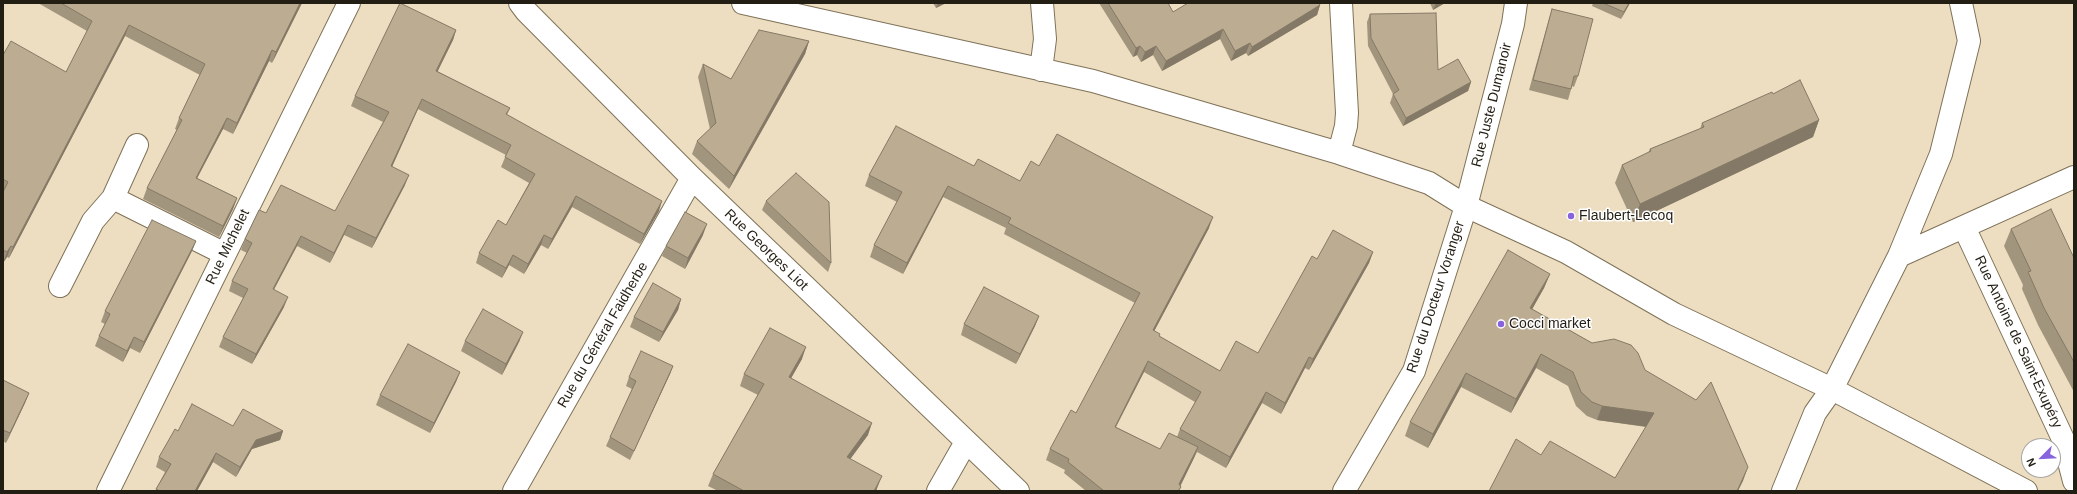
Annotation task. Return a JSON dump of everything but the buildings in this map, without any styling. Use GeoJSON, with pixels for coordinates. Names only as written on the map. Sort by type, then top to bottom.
{"type":"FeatureCollection","features":[{"type":"Feature","properties":{"kind":"street","name":"Rue Michelet"},"geometry":{"type":"LineString","coordinates":[[108,491],[349,3]]}},
{"type":"Feature","properties":{"kind":"street","name":"Rue Georges Liot"},"geometry":{"type":"LineString","coordinates":[[520,3],[526,12],[692,178],[1018,491]]}},
{"type":"Feature","properties":{"kind":"street"},"geometry":{"type":"LineString","coordinates":[[744,3],[1093,81],[1339,153],[1429,183],[1466,206],[1566,252],[1674,314],[1832,389],[2026,491]]}},
{"type":"Feature","properties":{"kind":"street"},"geometry":{"type":"LineString","coordinates":[[1041,70],[1045,39],[1042,3]]}},
{"type":"Feature","properties":{"kind":"street"},"geometry":{"type":"LineString","coordinates":[[1339,153],[1346,126],[1347,113],[1341,3]]}},
{"type":"Feature","properties":{"kind":"street","name":"Rue Juste Dumanoir"},"geometry":{"type":"LineString","coordinates":[[1466,206],[1513,24],[1516,3]]}},
{"type":"Feature","properties":{"kind":"street"},"geometry":{"type":"LineString","coordinates":[[1783,491],[1815,414],[1832,389],[1899,256],[1941,154],[1969,41],[1961,3]]}},
{"type":"Feature","properties":{"kind":"street"},"geometry":{"type":"LineString","coordinates":[[60,286],[94,221],[114,198],[137,145]]}},
{"type":"Feature","properties":{"kind":"street"},"geometry":{"type":"LineString","coordinates":[[1899,256],[2074,177]]}},
{"type":"Feature","properties":{"kind":"street","name":"Rue du Général Faidherbe"},"geometry":{"type":"LineString","coordinates":[[514,491],[692,178]]}},
{"type":"Feature","properties":{"kind":"street"},"geometry":{"type":"LineString","coordinates":[[114,198],[224,254]]}},
{"type":"Feature","properties":{"kind":"street","name":"Rue du Docteur Voranger"},"geometry":{"type":"LineString","coordinates":[[1344,491],[1414,371],[1466,206]]}},
{"type":"Feature","properties":{"kind":"street","name":"Rue Antoine de Saint-Exupéry"},"geometry":{"type":"LineString","coordinates":[[1964,227],[2063,440],[2074,481]]}},
{"type":"Feature","properties":{"kind":"street"},"geometry":{"type":"LineString","coordinates":[[938,491],[966,442]]}},
{"type":"Feature","properties":{"kind":"place","name":"Flaubert-Lecoq"},"geometry":{"type":"Point","coordinates":[1571,216]}},
{"type":"Feature","properties":{"kind":"place","name":"Cocci market"},"geometry":{"type":"Point","coordinates":[1501,324]}}]}
